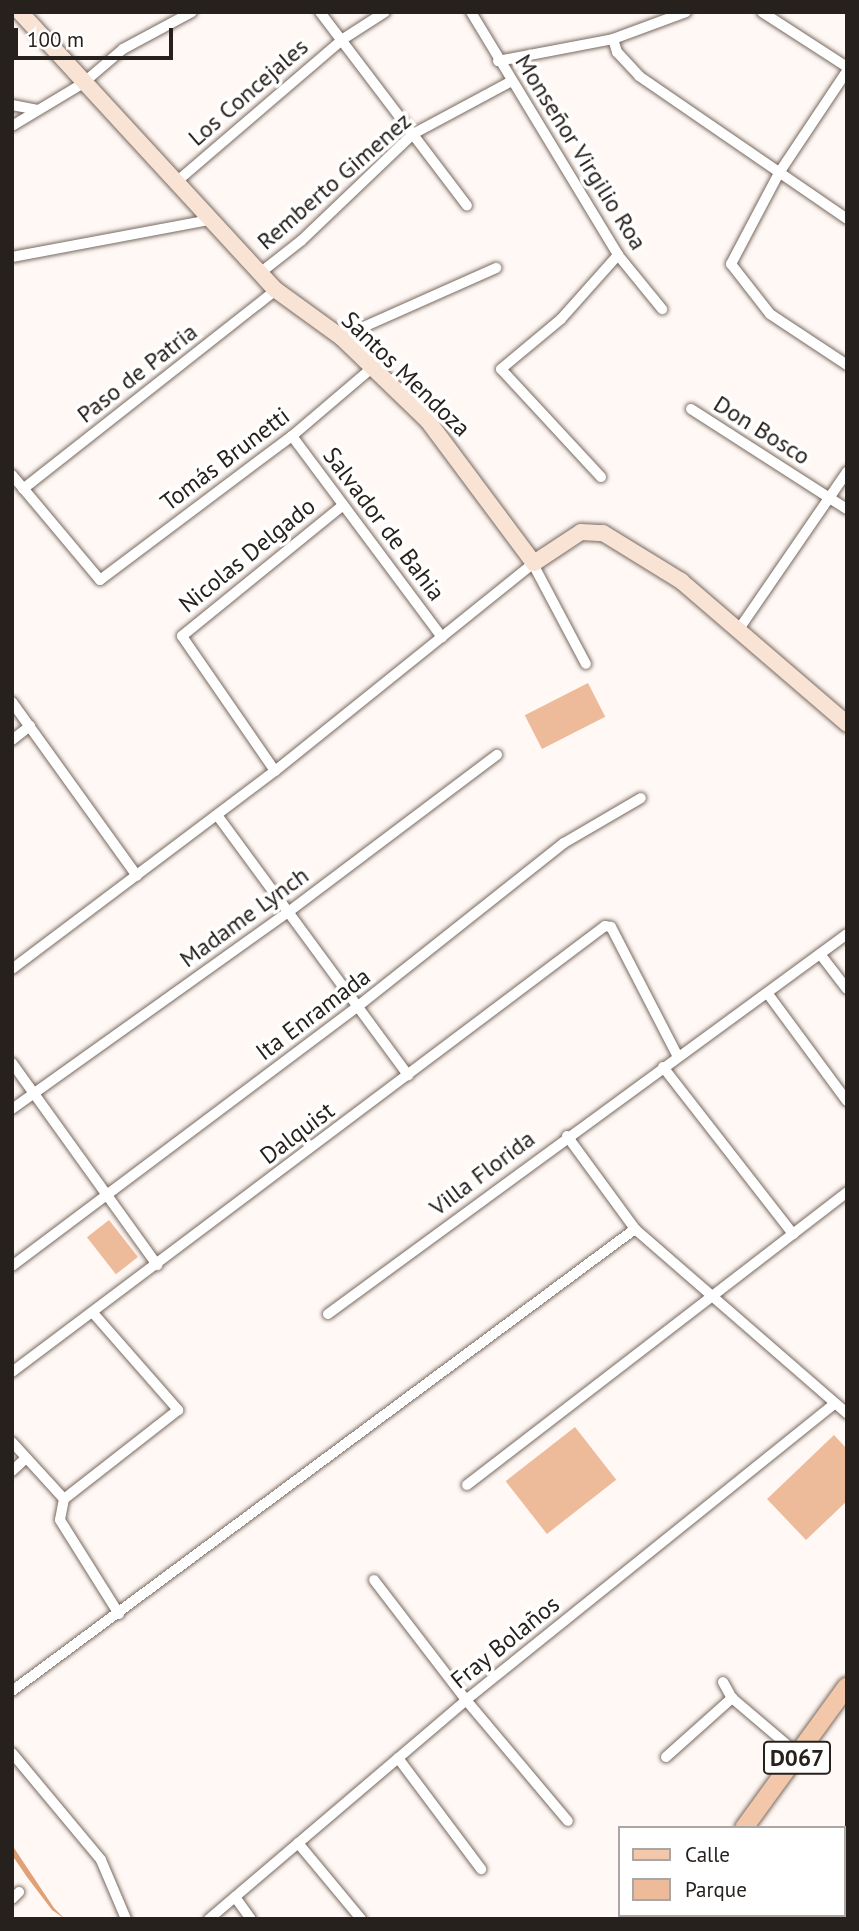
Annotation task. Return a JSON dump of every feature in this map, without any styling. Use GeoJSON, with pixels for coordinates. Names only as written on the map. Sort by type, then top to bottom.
{"type":"FeatureCollection","features":[{"type":"Feature","properties":{"kind":"main road","name":"D067"},"geometry":{"type":"LineString","coordinates":[[746,1826],[847,1686]]}},
{"type":"Feature","properties":{"kind":"street","name":"Santos Mendoza"},"geometry":{"type":"LineString","coordinates":[[20,12],[82,84],[276,290],[341,337],[450,447],[534,564]]}},
{"type":"Feature","properties":{"kind":"street"},"geometry":{"type":"LineString","coordinates":[[12,125],[82,84],[123,49],[192,12]]}},
{"type":"Feature","properties":{"kind":"street","name":"Los Concejales"},"geometry":{"type":"LineString","coordinates":[[320,12],[467,206]]}},
{"type":"Feature","properties":{"kind":"street","name":"Los Concejales"},"geometry":{"type":"LineString","coordinates":[[175,183],[343,39],[385,12]]}},
{"type":"Feature","properties":{"kind":"street","name":"Monseñor Virgilio Roa"},"geometry":{"type":"LineString","coordinates":[[471,12],[510,82],[618,255],[662,309]]}},
{"type":"Feature","properties":{"kind":"street"},"geometry":{"type":"LineString","coordinates":[[498,61],[613,39],[686,12]]}},
{"type":"Feature","properties":{"kind":"street"},"geometry":{"type":"LineString","coordinates":[[762,12],[847,69],[779,173],[732,268],[770,314],[847,365]]}},
{"type":"Feature","properties":{"kind":"street"},"geometry":{"type":"LineString","coordinates":[[613,39],[617,52],[639,76],[847,219]]}},
{"type":"Feature","properties":{"kind":"street","name":"Remberto Gimenez"},"geometry":{"type":"LineString","coordinates":[[260,273],[302,240],[414,134],[510,82]]}},
{"type":"Feature","properties":{"kind":"street"},"geometry":{"type":"LineString","coordinates":[[12,105],[38,110]]}},
{"type":"Feature","properties":{"kind":"street"},"geometry":{"type":"LineString","coordinates":[[12,257],[209,220]]}},
{"type":"Feature","properties":{"kind":"street"},"geometry":{"type":"LineString","coordinates":[[601,477],[501,369],[561,319],[618,255]]}},
{"type":"Feature","properties":{"kind":"street"},"geometry":{"type":"LineString","coordinates":[[341,337],[496,268]]}},
{"type":"Feature","properties":{"kind":"street","name":"Paso de Patria"},"geometry":{"type":"LineString","coordinates":[[23,489],[276,290]]}},
{"type":"Feature","properties":{"kind":"street","name":"Tomás Brunetti"},"geometry":{"type":"LineString","coordinates":[[23,489],[100,580],[292,436],[373,367]]}},
{"type":"Feature","properties":{"kind":"street","name":"Don Bosco"},"geometry":{"type":"LineString","coordinates":[[691,410],[847,509]]}},
{"type":"Feature","properties":{"kind":"street","name":"Salvador de Bahia"},"geometry":{"type":"LineString","coordinates":[[292,436],[442,637]]}},
{"type":"Feature","properties":{"kind":"street"},"geometry":{"type":"LineString","coordinates":[[739,629],[847,472]]}},
{"type":"Feature","properties":{"kind":"street"},"geometry":{"type":"LineString","coordinates":[[12,475],[23,489]]}},
{"type":"Feature","properties":{"kind":"street","name":"Nicolas Delgado"},"geometry":{"type":"LineString","coordinates":[[275,771],[181,638],[342,506]]}},
{"type":"Feature","properties":{"kind":"street"},"geometry":{"type":"LineString","coordinates":[[12,969],[275,771],[534,564],[581,532],[596,531],[681,581],[846,719]]}},
{"type":"Feature","properties":{"kind":"street"},"geometry":{"type":"LineString","coordinates":[[534,564],[586,664]]}},
{"type":"Feature","properties":{"kind":"street"},"geometry":{"type":"LineString","coordinates":[[12,702],[137,876]]}},
{"type":"Feature","properties":{"kind":"street"},"geometry":{"type":"LineString","coordinates":[[12,740],[30,726]]}},
{"type":"Feature","properties":{"kind":"street","name":"Madame Lynch"},"geometry":{"type":"LineString","coordinates":[[12,1109],[287,914],[497,755]]}},
{"type":"Feature","properties":{"kind":"street","name":"Ita Enramada"},"geometry":{"type":"LineString","coordinates":[[12,1266],[357,1007],[564,843],[641,798]]}},
{"type":"Feature","properties":{"kind":"street"},"geometry":{"type":"LineString","coordinates":[[217,815],[287,914],[408,1075]]}},
{"type":"Feature","properties":{"kind":"street","name":"Dalquist"},"geometry":{"type":"LineString","coordinates":[[12,1372],[94,1314],[605,926],[611,927],[677,1055]]}},
{"type":"Feature","properties":{"kind":"street","name":"Villa Florida"},"geometry":{"type":"LineString","coordinates":[[328,1314],[677,1055],[768,994],[847,933]]}},
{"type":"Feature","properties":{"kind":"street"},"geometry":{"type":"LineString","coordinates":[[820,954],[847,989]]}},
{"type":"Feature","properties":{"kind":"street"},"geometry":{"type":"LineString","coordinates":[[768,994],[847,1101]]}},
{"type":"Feature","properties":{"kind":"street"},"geometry":{"type":"LineString","coordinates":[[12,1063],[158,1265]]}},
{"type":"Feature","properties":{"kind":"street"},"geometry":{"type":"LineString","coordinates":[[663,1067],[793,1234]]}},
{"type":"Feature","properties":{"kind":"street"},"geometry":{"type":"LineString","coordinates":[[567,1136],[635,1228],[847,1413]]}},
{"type":"Feature","properties":{"kind":"street"},"geometry":{"type":"LineString","coordinates":[[467,1485],[847,1192]]}},
{"type":"Feature","properties":{"kind":"street"},"geometry":{"type":"LineString","coordinates":[[12,1690],[635,1228]]}},
{"type":"Feature","properties":{"kind":"street"},"geometry":{"type":"LineString","coordinates":[[94,1314],[178,1410],[64,1499],[60,1520],[118,1614]]}},
{"type":"Feature","properties":{"kind":"street","name":"Fray Bolaños"},"geometry":{"type":"LineString","coordinates":[[209,1919],[466,1700],[834,1404]]}},
{"type":"Feature","properties":{"kind":"street"},"geometry":{"type":"LineString","coordinates":[[12,1441],[25,1459],[64,1499]]}},
{"type":"Feature","properties":{"kind":"street"},"geometry":{"type":"LineString","coordinates":[[12,1471],[25,1459]]}},
{"type":"Feature","properties":{"kind":"street"},"geometry":{"type":"LineString","coordinates":[[374,1580],[466,1700],[568,1821]]}},
{"type":"Feature","properties":{"kind":"street"},"geometry":{"type":"LineString","coordinates":[[723,1682],[732,1698],[799,1755]]}},
{"type":"Feature","properties":{"kind":"street"},"geometry":{"type":"LineString","coordinates":[[666,1757],[732,1698]]}},
{"type":"Feature","properties":{"kind":"street"},"geometry":{"type":"LineString","coordinates":[[12,1753],[100,1860],[126,1919]]}},
{"type":"Feature","properties":{"kind":"street"},"geometry":{"type":"LineString","coordinates":[[398,1758],[481,1869]]}},
{"type":"Feature","properties":{"kind":"street"},"geometry":{"type":"LineString","coordinates":[[298,1843],[361,1919]]}},
{"type":"Feature","properties":{"kind":"street"},"geometry":{"type":"LineString","coordinates":[[235,1897],[251,1919]]}},
{"type":"Feature","properties":{"kind":"green space"},"geometry":{"type":"Polygon","coordinates":[[[588,683],[605,717],[542,749],[525,715],[588,683]]]}},
{"type":"Feature","properties":{"kind":"green space"},"geometry":{"type":"Polygon","coordinates":[[[109,1220],[138,1257],[116,1274],[87,1237],[109,1220]]]}},
{"type":"Feature","properties":{"kind":"green space"},"geometry":{"type":"Polygon","coordinates":[[[575,1427],[616,1480],[547,1534],[506,1481],[575,1427]]]}},
{"type":"Feature","properties":{"kind":"green space"},"geometry":{"type":"Polygon","coordinates":[[[834,1435],[847,1449],[847,1501],[806,1540],[767,1499],[834,1435]]]}},
{"type":"Feature","properties":{"kind":"shaded area"},"geometry":{"type":"Polygon","coordinates":[[[12,1845],[54,1908],[65,1919],[52,1910],[27,1877],[12,1855],[12,1845]]]}}]}
